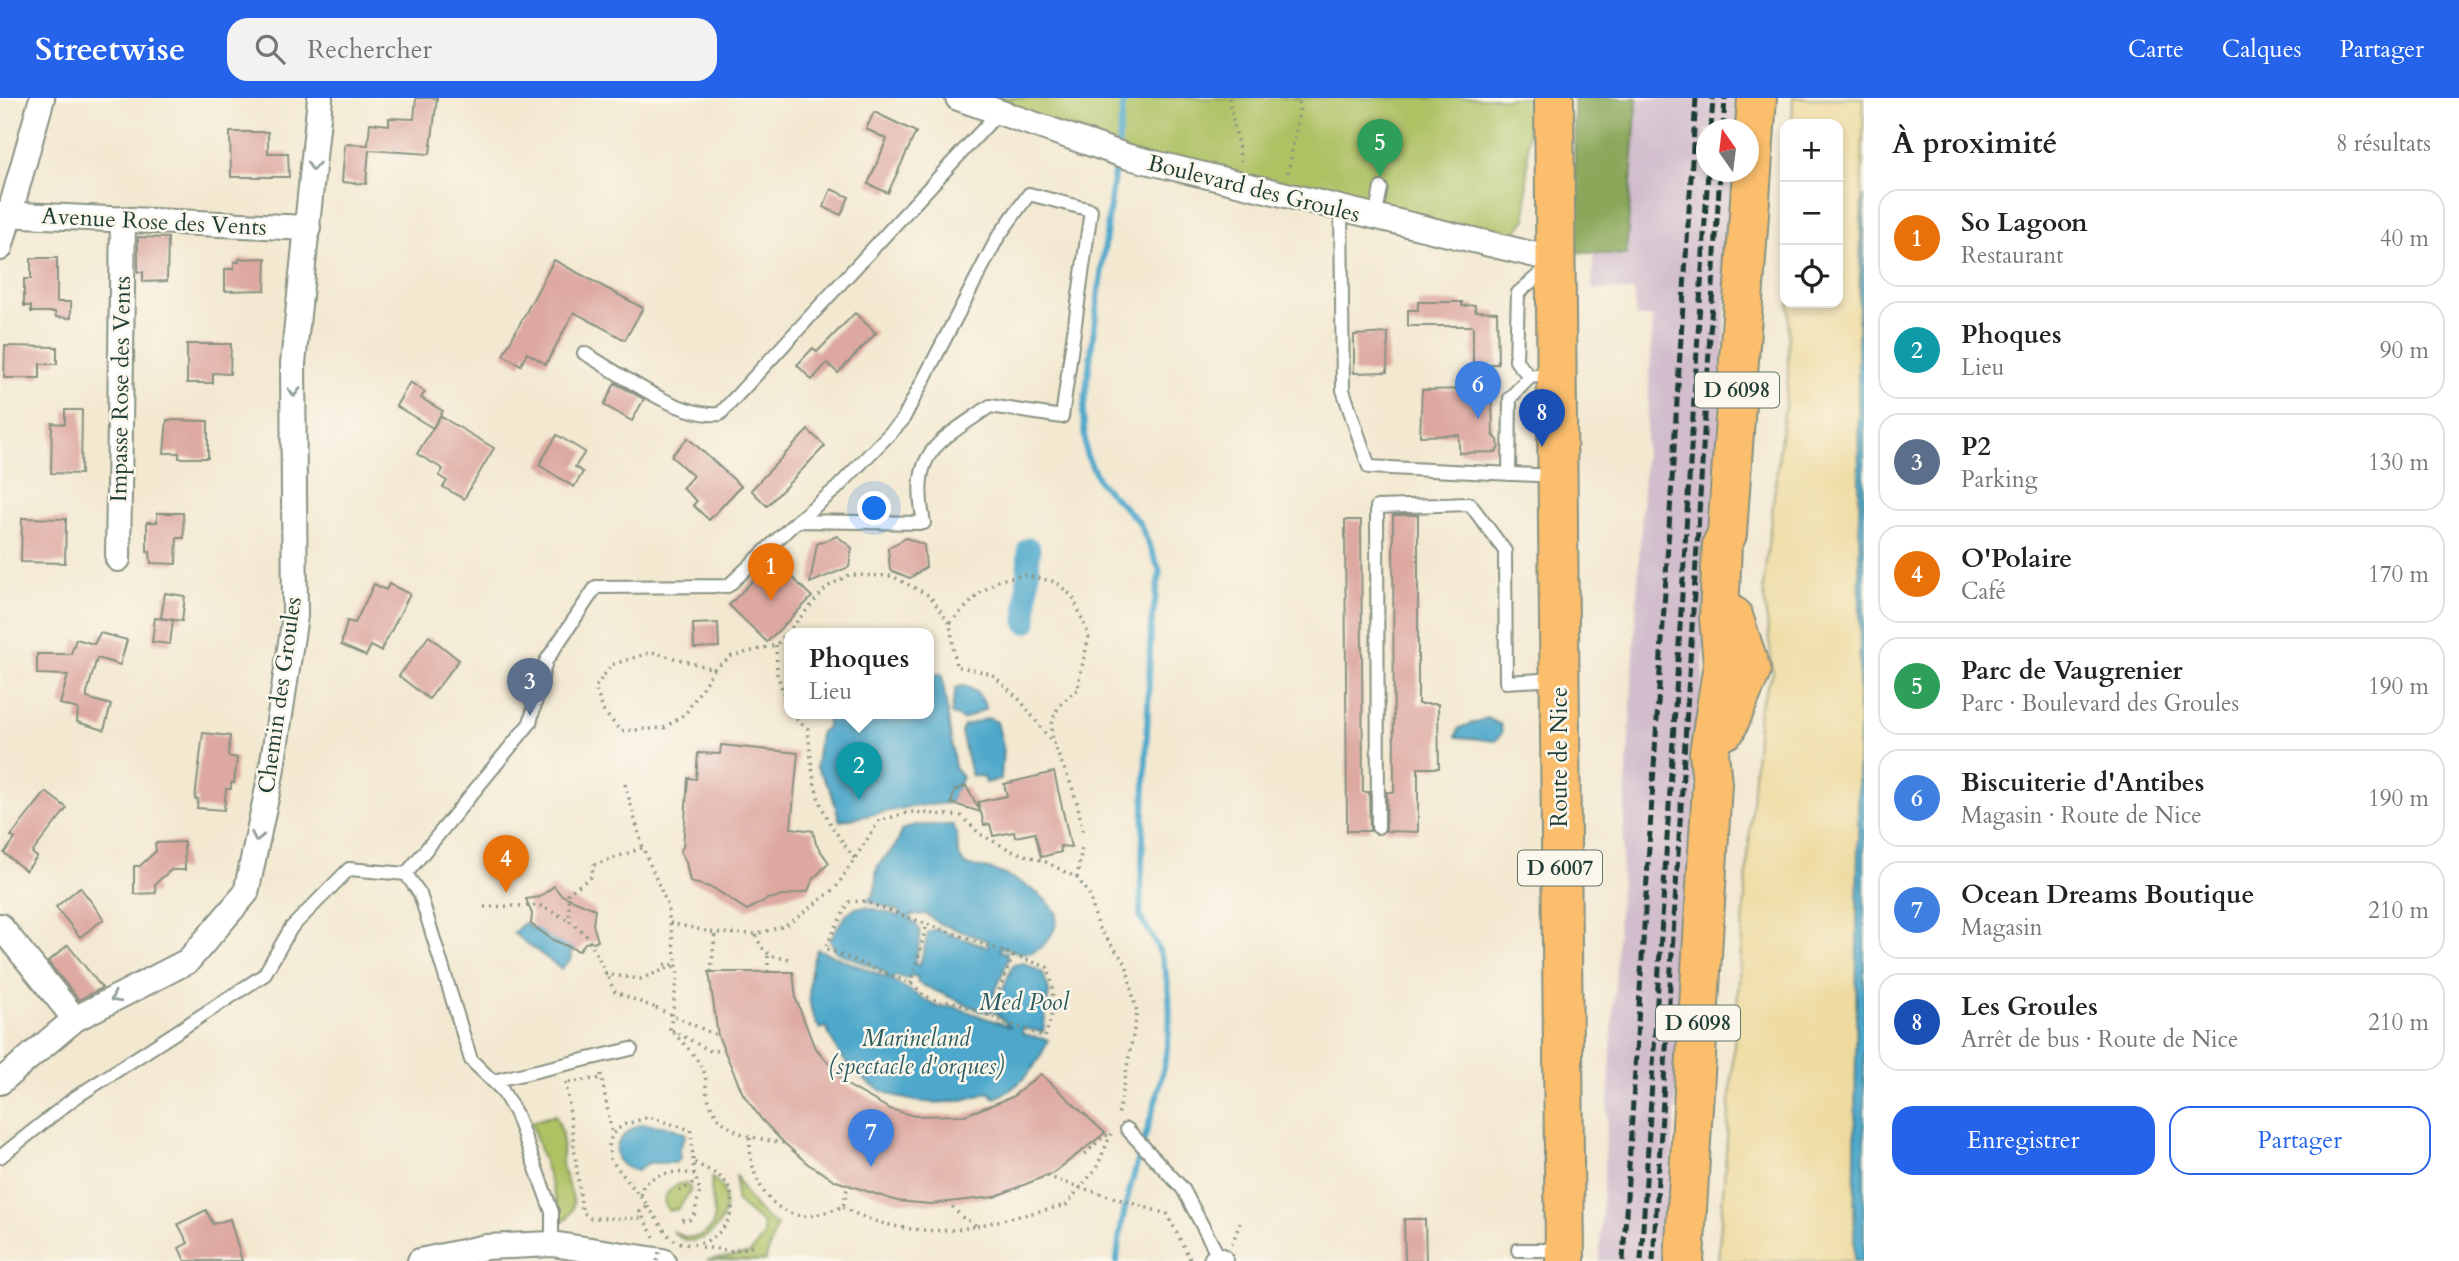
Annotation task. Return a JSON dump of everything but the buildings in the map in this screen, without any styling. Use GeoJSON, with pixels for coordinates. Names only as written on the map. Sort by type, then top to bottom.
{"type":"FeatureCollection","features":[{"type":"Feature","properties":{"kind":"main road","name":"D 6007"},"geometry":{"type":"LineString","coordinates":[[1544,377],[1556,260],[1555,98]]}},
{"type":"Feature","properties":{"kind":"main road","name":"D 6098"},"geometry":{"type":"LineString","coordinates":[[1684,1261],[1712,784],[1727,723],[1734,670],[1733,614],[1729,584],[1730,545],[1727,534],[1757,98]]}},
{"type":"Feature","properties":{"kind":"main road","name":"Route de Nice"},"geometry":{"type":"LineString","coordinates":[[1544,377],[1557,476],[1564,1256]]}},
{"type":"Feature","properties":{"kind":"street"},"geometry":{"type":"LineString","coordinates":[[0,248],[5,214],[41,98]]}},
{"type":"Feature","properties":{"kind":"street","name":"Chemin des Groules"},"geometry":{"type":"LineString","coordinates":[[0,1082],[75,1019],[188,961],[246,893],[271,774],[295,616],[293,364],[320,98]]}},
{"type":"Feature","properties":{"kind":"street","name":"Boulevard des Groules"},"geometry":{"type":"LineString","coordinates":[[958,98],[1129,157],[1247,188],[1556,260]]}},
{"type":"Feature","properties":{"kind":"street","name":"Avenue Rose des Vents"},"geometry":{"type":"LineString","coordinates":[[5,214],[308,228]]}},
{"type":"Feature","properties":{"kind":"street","name":"Impasse Rose des Vents"},"geometry":{"type":"LineString","coordinates":[[118,559],[123,219]]}},
{"type":"Feature","properties":{"kind":"street"},"geometry":{"type":"LineString","coordinates":[[0,926],[75,1019]]}},
{"type":"Feature","properties":{"kind":"street"},"geometry":{"type":"LineString","coordinates":[[420,1261],[486,1247],[552,1244],[661,1254]]}},
{"type":"Feature","properties":{"kind":"lane"},"geometry":{"type":"LineString","coordinates":[[584,353],[677,406],[704,415],[720,414],[999,113]]}},
{"type":"Feature","properties":{"kind":"lane"},"geometry":{"type":"LineString","coordinates":[[1375,217],[1381,188]]}},
{"type":"Feature","properties":{"kind":"lane"},"geometry":{"type":"LineString","coordinates":[[406,874],[530,723],[546,662],[596,587],[728,586],[797,521],[836,489],[902,421],[998,237],[1029,194],[1091,210],[1062,417],[990,406],[930,449],[921,470],[919,496],[924,523],[797,521]]}},
{"type":"Feature","properties":{"kind":"lane"},"geometry":{"type":"LineString","coordinates":[[1341,210],[1343,390],[1369,467],[1557,476]]}},
{"type":"Feature","properties":{"kind":"lane"},"geometry":{"type":"LineString","coordinates":[[1509,474],[1510,398],[1544,377]]}},
{"type":"Feature","properties":{"kind":"lane"},"geometry":{"type":"LineString","coordinates":[[1378,827],[1377,507],[1470,504],[1505,551],[1506,682],[1559,679]]}},
{"type":"Feature","properties":{"kind":"lane"},"geometry":{"type":"LineString","coordinates":[[0,1157],[73,1099],[264,975],[291,928],[349,869],[406,874],[420,894],[471,1060],[493,1082],[516,1114],[552,1212],[552,1244]]}},
{"type":"Feature","properties":{"kind":"lane"},"geometry":{"type":"LineString","coordinates":[[493,1082],[631,1049]]}},
{"type":"Feature","properties":{"kind":"lane"},"geometry":{"type":"LineString","coordinates":[[1129,1131],[1183,1189],[1219,1261]]}},
{"type":"Feature","properties":{"kind":"lane"},"geometry":{"type":"LineString","coordinates":[[1518,1250],[1564,1256]]}},
{"type":"Feature","properties":{"kind":"path"},"geometry":{"type":"LineString","coordinates":[[1229,98],[1247,188]]}},
{"type":"Feature","properties":{"kind":"path"},"geometry":{"type":"LineString","coordinates":[[1282,195],[1300,107],[1298,98]]}},
{"type":"Feature","properties":{"kind":"path"},"geometry":{"type":"LineString","coordinates":[[792,628],[827,587],[849,575],[892,576],[930,596],[950,624],[956,666],[992,674],[1021,701],[1050,740],[1074,793],[1083,835]]}},
{"type":"Feature","properties":{"kind":"path"},"geometry":{"type":"LineString","coordinates":[[950,624],[980,593],[999,580],[1035,575],[1056,582],[1073,597],[1089,636],[1078,684],[1080,688],[1056,710],[1050,740]]}},
{"type":"Feature","properties":{"kind":"path"},"geometry":{"type":"LineString","coordinates":[[714,669],[652,653],[611,665],[595,688],[604,712],[621,731],[664,728],[686,713],[702,692],[714,669],[732,656],[776,646],[784,637]]}},
{"type":"Feature","properties":{"kind":"path"},"geometry":{"type":"LineString","coordinates":[[776,646],[777,674],[784,697]]}},
{"type":"Feature","properties":{"kind":"path"},"geometry":{"type":"LineString","coordinates":[[797,719],[808,729],[814,790],[827,821],[855,859]]}},
{"type":"Feature","properties":{"kind":"path"},"geometry":{"type":"LineString","coordinates":[[625,784],[643,848],[667,904],[677,965],[670,1029],[704,1072],[707,1095],[727,1128],[750,1138],[784,1143]]}},
{"type":"Feature","properties":{"kind":"path"},"geometry":{"type":"LineString","coordinates":[[670,923],[715,933],[756,934],[785,926],[835,889],[879,821],[911,812],[961,816],[980,834],[1012,851],[1044,861],[1077,878],[1089,893],[1098,927],[1125,964],[1137,1013],[1117,1118],[1097,1168],[1066,1205],[965,1229],[912,1229],[864,1220],[843,1207],[805,1216],[783,1211],[763,1192],[749,1157],[750,1138]]}},
{"type":"Feature","properties":{"kind":"path"},"geometry":{"type":"LineString","coordinates":[[1077,878],[1082,847]]}},
{"type":"Feature","properties":{"kind":"path"},"geometry":{"type":"LineString","coordinates":[[570,920],[568,893],[591,877],[594,865],[643,848]]}},
{"type":"Feature","properties":{"kind":"path"},"geometry":{"type":"LineString","coordinates":[[863,901],[928,924],[1047,967],[1052,980],[1051,1022],[1045,1037],[951,1001],[942,1003],[923,995],[912,981],[898,979],[825,948],[849,902],[863,901]]}},
{"type":"Feature","properties":{"kind":"path"},"geometry":{"type":"LineString","coordinates":[[484,907],[538,905],[570,920],[589,937],[615,992],[718,1036]]}},
{"type":"Feature","properties":{"kind":"path"},"geometry":{"type":"LineString","coordinates":[[912,981],[928,924]]}},
{"type":"Feature","properties":{"kind":"path"},"geometry":{"type":"LineString","coordinates":[[711,972],[715,933]]}},
{"type":"Feature","properties":{"kind":"path"},"geometry":{"type":"LineString","coordinates":[[756,934],[762,950],[768,955],[773,958],[793,959]]}},
{"type":"Feature","properties":{"kind":"path"},"geometry":{"type":"LineString","coordinates":[[989,1014],[1014,954]]}},
{"type":"Feature","properties":{"kind":"path"},"geometry":{"type":"LineString","coordinates":[[768,955],[768,972]]}},
{"type":"Feature","properties":{"kind":"path"},"geometry":{"type":"LineString","coordinates":[[664,964],[677,965]]}},
{"type":"Feature","properties":{"kind":"path"},"geometry":{"type":"LineString","coordinates":[[605,974],[640,979],[677,965]]}},
{"type":"Feature","properties":{"kind":"path"},"geometry":{"type":"LineString","coordinates":[[670,1029],[689,1036],[712,1052],[722,1049]]}},
{"type":"Feature","properties":{"kind":"path"},"geometry":{"type":"LineString","coordinates":[[597,1057],[612,1133],[608,1146],[610,1158],[641,1195],[670,1237],[683,1246],[732,1251],[753,1246]]}},
{"type":"Feature","properties":{"kind":"path"},"geometry":{"type":"LineString","coordinates":[[561,1065],[567,1083],[582,1211],[590,1218],[643,1218]]}},
{"type":"Feature","properties":{"kind":"path"},"geometry":{"type":"LineString","coordinates":[[567,1083],[602,1078]]}},
{"type":"Feature","properties":{"kind":"path"},"geometry":{"type":"LineString","coordinates":[[612,1133],[623,1125],[649,1117],[691,1130],[695,1183],[694,1215],[689,1220],[678,1220]]}},
{"type":"Feature","properties":{"kind":"path"},"geometry":{"type":"LineString","coordinates":[[1085,1154],[1104,1136],[1111,1135]]}},
{"type":"Feature","properties":{"kind":"path"},"geometry":{"type":"LineString","coordinates":[[694,1162],[727,1183],[731,1202],[727,1226],[717,1239],[700,1246]]}},
{"type":"Feature","properties":{"kind":"path"},"geometry":{"type":"LineString","coordinates":[[641,1195],[643,1186],[659,1175],[672,1172],[694,1174]]}},
{"type":"Feature","properties":{"kind":"path"},"geometry":{"type":"LineString","coordinates":[[1047,1176],[1167,1214],[1191,1261]]}},
{"type":"Feature","properties":{"kind":"path"},"geometry":{"type":"LineString","coordinates":[[678,1191],[695,1183]]}},
{"type":"Feature","properties":{"kind":"path"},"geometry":{"type":"LineString","coordinates":[[843,1207],[848,1185]]}},
{"type":"Feature","properties":{"kind":"path"},"geometry":{"type":"LineString","coordinates":[[949,1203],[962,1217],[977,1226]]}},
{"type":"Feature","properties":{"kind":"path"},"geometry":{"type":"LineString","coordinates":[[648,1206],[640,1212],[649,1228]]}},
{"type":"Feature","properties":{"kind":"path"},"geometry":{"type":"LineString","coordinates":[[657,1261],[661,1254]]}},
{"type":"Feature","properties":{"kind":"shaded area"},"geometry":{"type":"Polygon","coordinates":[[[1637,98],[1740,98],[1739,119],[1696,119],[1696,182],[1734,182],[1666,1261],[1599,1261],[1653,318],[1636,316],[1633,291],[1592,289],[1594,253],[1626,255],[1637,98]]]}},
{"type":"Feature","properties":{"kind":"green space"},"geometry":{"type":"Polygon","coordinates":[[[984,98],[1529,98],[1526,219],[1515,234],[1488,234],[1120,152],[984,98]]]}},
{"type":"Feature","properties":{"kind":"green space"},"geometry":{"type":"Polygon","coordinates":[[[1574,98],[1637,98],[1626,255],[1576,252],[1574,98]]]}},
{"type":"Feature","properties":{"kind":"green space"},"geometry":{"type":"Polygon","coordinates":[[[555,1115],[562,1133],[563,1170],[573,1200],[570,1215],[563,1222],[531,1122],[555,1115]]]}},
{"type":"Feature","properties":{"kind":"green space"},"geometry":{"type":"Polygon","coordinates":[[[736,1175],[753,1204],[777,1225],[765,1261],[706,1260],[749,1254],[763,1237],[763,1224],[736,1201],[736,1175]]]}},
{"type":"Feature","properties":{"kind":"green space"},"geometry":{"type":"Polygon","coordinates":[[[712,1178],[723,1187],[725,1210],[722,1219],[711,1233],[703,1238],[695,1241],[679,1237],[672,1230],[682,1236],[692,1237],[702,1235],[711,1228],[714,1216],[712,1178]]]}},
{"type":"Feature","properties":{"kind":"green space"},"geometry":{"type":"Polygon","coordinates":[[[686,1183],[691,1190],[678,1209],[668,1211],[664,1201],[667,1194],[675,1186],[686,1183]]]}},
{"type":"Feature","properties":{"kind":"sand"},"geometry":{"type":"Polygon","coordinates":[[[1793,98],[1864,98],[1858,339],[1860,626],[1854,1261],[1718,1261],[1759,708],[1773,673],[1763,587],[1788,378],[1789,308],[1843,308],[1843,119],[1792,119],[1793,98]]]}},
{"type":"Feature","properties":{"kind":"water"},"geometry":{"type":"Polygon","coordinates":[[[1864,196],[1864,1261],[1854,1261],[1860,626],[1858,339],[1864,196]]]}},
{"type":"Feature","properties":{"kind":"water"},"geometry":{"type":"Polygon","coordinates":[[[934,674],[942,674],[955,768],[962,777],[951,803],[914,806],[840,821],[831,791],[816,766],[820,733],[827,727],[828,719],[934,719],[934,674]]]}},
{"type":"Feature","properties":{"kind":"water"},"geometry":{"type":"Polygon","coordinates":[[[962,686],[977,693],[983,700],[985,709],[963,720],[951,714],[956,688],[962,686]]]}},
{"type":"Feature","properties":{"kind":"water"},"geometry":{"type":"Polygon","coordinates":[[[988,718],[997,722],[1003,746],[1001,779],[986,783],[984,777],[971,775],[961,732],[964,726],[988,718]]]}},
{"type":"Feature","properties":{"kind":"water"},"geometry":{"type":"Polygon","coordinates":[[[1487,718],[1501,725],[1502,733],[1496,741],[1456,737],[1459,728],[1487,718]]]}},
{"type":"Feature","properties":{"kind":"water"},"geometry":{"type":"Polygon","coordinates":[[[914,825],[953,825],[964,864],[988,869],[1019,882],[1038,893],[1057,915],[1051,935],[1036,950],[1022,953],[1001,947],[1000,951],[1007,953],[1008,960],[993,997],[999,999],[1013,965],[1024,963],[1043,973],[1049,991],[1043,1032],[1021,1028],[1023,1034],[1048,1040],[1027,1075],[995,1098],[989,1092],[964,1100],[940,1103],[915,1101],[892,1095],[871,1085],[853,1070],[838,1051],[826,1027],[820,1029],[815,1020],[809,990],[811,968],[817,949],[888,978],[885,972],[835,951],[830,940],[845,916],[858,907],[899,916],[900,912],[867,900],[874,893],[879,865],[896,845],[901,831],[914,825]],[[926,914],[912,915],[910,920],[920,933],[914,964],[920,965],[928,933],[935,929],[988,947],[988,941],[938,923],[926,914]],[[911,975],[908,979],[897,976],[890,979],[938,1007],[952,1006],[1011,1027],[993,1011],[981,1011],[918,983],[917,977],[911,975]]]}},
{"type":"Feature","properties":{"kind":"water"},"geometry":{"type":"Polygon","coordinates":[[[525,922],[532,929],[540,925],[577,947],[571,953],[572,958],[561,969],[513,933],[525,922]]]}},
{"type":"Feature","properties":{"kind":"water"},"geometry":{"type":"Polygon","coordinates":[[[642,1124],[670,1127],[686,1134],[680,1148],[680,1159],[675,1163],[648,1163],[637,1171],[619,1162],[616,1155],[620,1141],[625,1134],[642,1124]]]}},
{"type":"Feature","properties":{"kind":"waterway"},"geometry":{"type":"LineString","coordinates":[[1118,147],[1124,98]]}},
{"type":"Feature","properties":{"kind":"waterway"},"geometry":{"type":"LineString","coordinates":[[1116,158],[1083,415],[1086,454],[1100,483],[1139,522],[1160,571],[1151,626],[1140,917],[1160,953],[1169,996],[1169,1033],[1163,1072],[1130,1187],[1117,1261]]}},
{"type":"Feature","properties":{"kind":"waterway"},"geometry":{"type":"LineString","coordinates":[[1026,622],[1029,549]]}},
{"type":"Feature","properties":{"kind":"railway"},"geometry":{"type":"LineString","coordinates":[[1623,1261],[1696,98]]}},
{"type":"Feature","properties":{"kind":"railway"},"geometry":{"type":"LineString","coordinates":[[1712,119],[1713,98]]}},
{"type":"Feature","properties":{"kind":"railway"},"geometry":{"type":"LineString","coordinates":[[1724,119],[1725,98]]}},
{"type":"Feature","properties":{"kind":"railway"},"geometry":{"type":"LineString","coordinates":[[1641,1261],[1707,182]]}},
{"type":"Feature","properties":{"kind":"railway"},"geometry":{"type":"LineString","coordinates":[[1653,1261],[1719,182]]}},
{"type":"Feature","properties":{"kind":"place","name":"Parc de Vaugrenier"},"geometry":{"type":"Point","coordinates":[1380,177]}},
{"type":"Feature","properties":{"kind":"place","name":"Biscuiterie d'Antibes"},"geometry":{"type":"Point","coordinates":[1478,419]}},
{"type":"Feature","properties":{"kind":"place","name":"Les Groules"},"geometry":{"type":"Point","coordinates":[1542,447]}},
{"type":"Feature","properties":{"kind":"place","name":"So Lagoon"},"geometry":{"type":"Point","coordinates":[771,601]}},
{"type":"Feature","properties":{"kind":"place","name":"P2"},"geometry":{"type":"Point","coordinates":[530,716]}},
{"type":"Feature","properties":{"kind":"place","name":"Phoques"},"geometry":{"type":"Point","coordinates":[859,800]}},
{"type":"Feature","properties":{"kind":"place","name":"O'Polaire"},"geometry":{"type":"Point","coordinates":[506,893]}},
{"type":"Feature","properties":{"kind":"place","name":"Ocean Dreams Boutique"},"geometry":{"type":"Point","coordinates":[871,1167]}},
{"type":"Feature","properties":{"kind":"water label","name":"Med Pool"},"geometry":{"type":"Point","coordinates":[1024,1002]}},
{"type":"Feature","properties":{"kind":"water label","name":"Marineland (spectacle d'orques)"},"geometry":{"type":"Point","coordinates":[916,1052]}}]}
